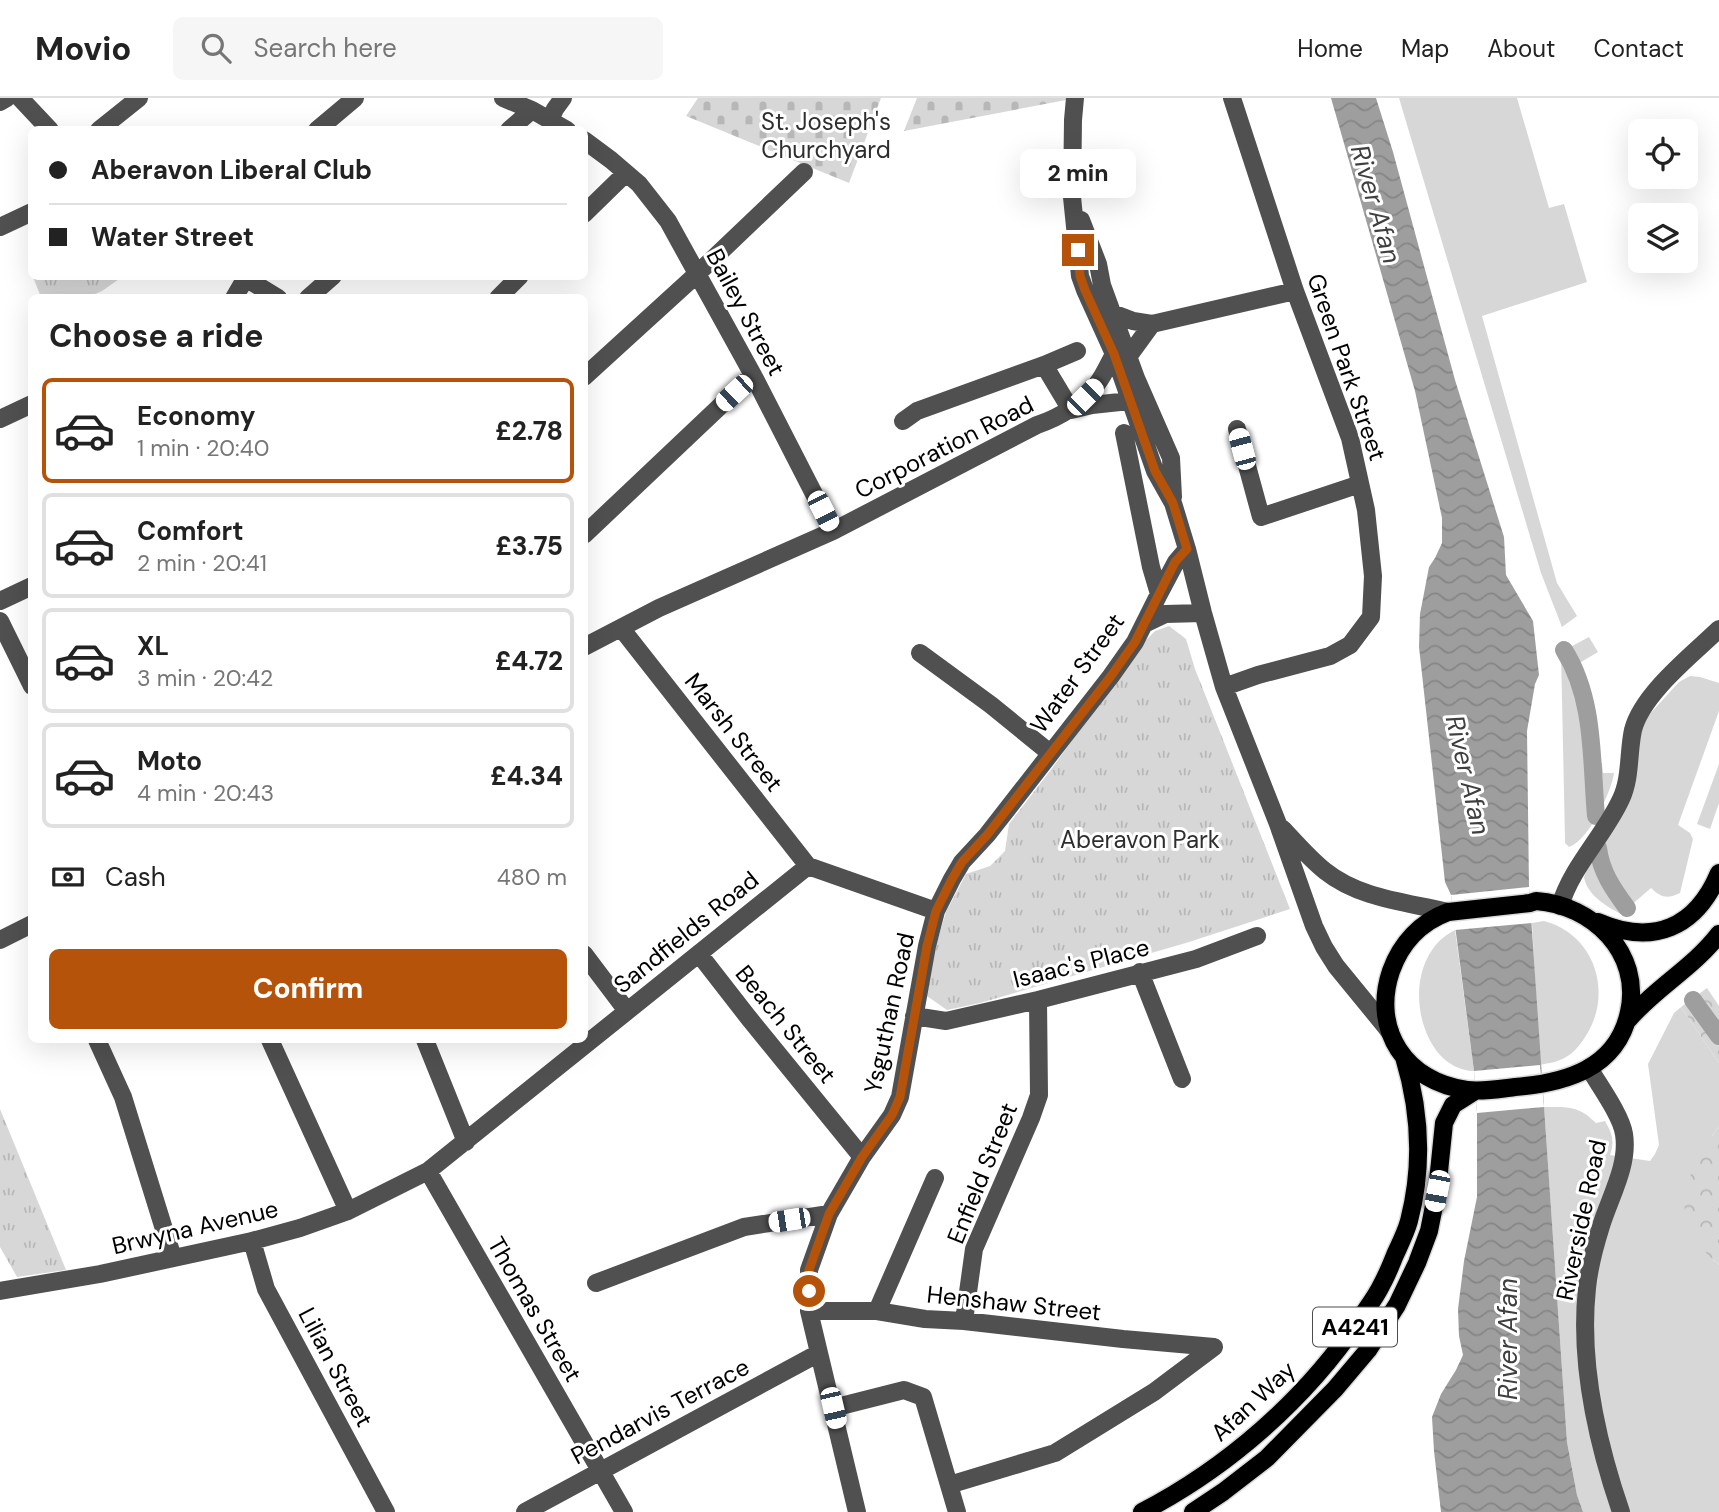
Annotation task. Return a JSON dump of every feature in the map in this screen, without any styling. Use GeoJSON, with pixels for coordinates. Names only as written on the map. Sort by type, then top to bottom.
{"type":"FeatureCollection","features":[{"type":"Feature","properties":{"kind":"main road","name":"A4241"},"geometry":{"type":"LineString","coordinates":[[1585,916],[1610,936],[1621,952],[1631,985],[1627,1020],[1619,1040],[1606,1056],[1575,1076],[1542,1085],[1475,1091],[1425,1076],[1404,1057],[1385,1017],[1388,981],[1409,938],[1438,916],[1450,911],[1536,901],[1560,906],[1585,916],[1612,928],[1635,933],[1662,930],[1690,916],[1705,901],[1719,873]]}},
{"type":"Feature","properties":{"kind":"main road","name":"A4241"},"geometry":{"type":"LineString","coordinates":[[1627,1020],[1642,1004],[1692,964],[1719,934]]}},
{"type":"Feature","properties":{"kind":"main road","name":"Afan Way"},"geometry":{"type":"LineString","coordinates":[[1142,1512],[1213,1470],[1257,1434],[1315,1378],[1381,1287],[1409,1223],[1417,1180],[1416,1119],[1404,1057]]}},
{"type":"Feature","properties":{"kind":"main road","name":"Afan Way"},"geometry":{"type":"LineString","coordinates":[[1193,1512],[1267,1458],[1335,1389],[1368,1350],[1397,1305],[1429,1231],[1437,1191],[1444,1123],[1453,1105],[1475,1091]]}},
{"type":"Feature","properties":{"kind":"street"},"geometry":{"type":"LineString","coordinates":[[0,102],[7,98]]}},
{"type":"Feature","properties":{"kind":"street"},"geometry":{"type":"LineString","coordinates":[[20,98],[46,126]]}},
{"type":"Feature","properties":{"kind":"street"},"geometry":{"type":"LineString","coordinates":[[104,126],[139,98]]}},
{"type":"Feature","properties":{"kind":"street"},"geometry":{"type":"LineString","coordinates":[[322,126],[355,98]]}},
{"type":"Feature","properties":{"kind":"street"},"geometry":{"type":"LineString","coordinates":[[503,98],[561,126]]}},
{"type":"Feature","properties":{"kind":"street"},"geometry":{"type":"LineString","coordinates":[[551,120],[563,98]]}},
{"type":"Feature","properties":{"kind":"street"},"geometry":{"type":"LineString","coordinates":[[1075,98],[1072,197],[1080,276],[1085,290],[1136,378],[1171,458],[1173,503]]}},
{"type":"Feature","properties":{"kind":"street","name":"Green Park Street"},"geometry":{"type":"LineString","coordinates":[[1224,687],[1330,656],[1350,645],[1371,617],[1373,576],[1366,510],[1350,439],[1295,291],[1232,98]]}},
{"type":"Feature","properties":{"kind":"street"},"geometry":{"type":"LineString","coordinates":[[514,126],[532,110]]}},
{"type":"Feature","properties":{"kind":"street","name":"Bailey Street"},"geometry":{"type":"LineString","coordinates":[[588,143],[639,184],[668,221],[833,531]]}},
{"type":"Feature","properties":{"kind":"street"},"geometry":{"type":"LineString","coordinates":[[588,373],[804,172]]}},
{"type":"Feature","properties":{"kind":"street"},"geometry":{"type":"LineString","coordinates":[[588,210],[626,173]]}},
{"type":"Feature","properties":{"kind":"street"},"geometry":{"type":"LineString","coordinates":[[1072,197],[1098,264],[1112,313],[1129,401],[1155,471],[1173,503],[1224,687],[1278,824],[1314,926],[1336,966],[1390,1032]]}},
{"type":"Feature","properties":{"kind":"street"},"geometry":{"type":"LineString","coordinates":[[0,227],[28,214]]}},
{"type":"Feature","properties":{"kind":"street"},"geometry":{"type":"LineString","coordinates":[[247,280],[271,294]]}},
{"type":"Feature","properties":{"kind":"street"},"geometry":{"type":"LineString","coordinates":[[314,294],[329,280]]}},
{"type":"Feature","properties":{"kind":"street"},"geometry":{"type":"LineString","coordinates":[[502,294],[516,280]]}},
{"type":"Feature","properties":{"kind":"street"},"geometry":{"type":"LineString","coordinates":[[1112,313],[1133,321],[1152,324],[1295,291]]}},
{"type":"Feature","properties":{"kind":"street","name":"Corporation Road"},"geometry":{"type":"LineString","coordinates":[[588,645],[659,608],[833,531],[1071,410],[1152,324]]}},
{"type":"Feature","properties":{"kind":"street"},"geometry":{"type":"LineString","coordinates":[[910,411],[1077,351]]}},
{"type":"Feature","properties":{"kind":"street"},"geometry":{"type":"LineString","coordinates":[[1044,365],[1071,410],[1129,401]]}},
{"type":"Feature","properties":{"kind":"street"},"geometry":{"type":"LineString","coordinates":[[588,531],[752,375]]}},
{"type":"Feature","properties":{"kind":"street"},"geometry":{"type":"LineString","coordinates":[[1129,401],[1136,378]]}},
{"type":"Feature","properties":{"kind":"street"},"geometry":{"type":"LineString","coordinates":[[0,419],[28,406]]}},
{"type":"Feature","properties":{"kind":"street"},"geometry":{"type":"LineString","coordinates":[[1237,429],[1261,517],[1360,484]]}},
{"type":"Feature","properties":{"kind":"street"},"geometry":{"type":"LineString","coordinates":[[1124,433],[1159,594]]}},
{"type":"Feature","properties":{"kind":"street","name":"Water Street"},"geometry":{"type":"LineString","coordinates":[[936,911],[962,862],[987,835],[1135,642],[1175,562],[1187,549]]}},
{"type":"Feature","properties":{"kind":"street"},"geometry":{"type":"LineString","coordinates":[[0,601],[28,588]]}},
{"type":"Feature","properties":{"kind":"street"},"geometry":{"type":"LineString","coordinates":[[1144,624],[1165,614],[1203,612]]}},
{"type":"Feature","properties":{"kind":"street"},"geometry":{"type":"LineString","coordinates":[[0,621],[28,678]]}},
{"type":"Feature","properties":{"kind":"street","name":"Marsh Street"},"geometry":{"type":"LineString","coordinates":[[621,628],[808,866]]}},
{"type":"Feature","properties":{"kind":"street"},"geometry":{"type":"LineString","coordinates":[[1560,906],[1571,879],[1623,796],[1637,717],[1653,692],[1719,629]]}},
{"type":"Feature","properties":{"kind":"street"},"geometry":{"type":"LineString","coordinates":[[920,653],[1050,753]]}},
{"type":"Feature","properties":{"kind":"street"},"geometry":{"type":"LineString","coordinates":[[1278,824],[1312,860],[1351,886],[1383,898],[1450,911]]}},
{"type":"Feature","properties":{"kind":"street"},"geometry":{"type":"LineString","coordinates":[[808,866],[936,911]]}},
{"type":"Feature","properties":{"kind":"street","name":"Sandfields Road"},"geometry":{"type":"LineString","coordinates":[[588,1043],[808,866]]}},
{"type":"Feature","properties":{"kind":"street","name":"Ysguthan Road"},"geometry":{"type":"LineString","coordinates":[[857,1512],[809,1311],[809,1270],[829,1214],[862,1157],[892,1115],[900,1097],[927,946],[936,911]]}},
{"type":"Feature","properties":{"kind":"street"},"geometry":{"type":"LineString","coordinates":[[0,940],[28,926]]}},
{"type":"Feature","properties":{"kind":"street","name":"Isaac's Place"},"geometry":{"type":"LineString","coordinates":[[914,1016],[946,1021],[1038,1000],[1196,959],[1257,936]]}},
{"type":"Feature","properties":{"kind":"street","name":"Beach Street"},"geometry":{"type":"LineString","coordinates":[[699,954],[862,1157]]}},
{"type":"Feature","properties":{"kind":"street"},"geometry":{"type":"LineString","coordinates":[[588,959],[627,1011]]}},
{"type":"Feature","properties":{"kind":"street"},"geometry":{"type":"LineString","coordinates":[[1140,972],[1182,1079]]}},
{"type":"Feature","properties":{"kind":"street","name":"Enfield Street"},"geometry":{"type":"LineString","coordinates":[[964,1321],[974,1249],[1039,1094],[1038,1000]]}},
{"type":"Feature","properties":{"kind":"street"},"geometry":{"type":"LineString","coordinates":[[98,1043],[123,1097],[173,1258]]}},
{"type":"Feature","properties":{"kind":"street"},"geometry":{"type":"LineString","coordinates":[[271,1043],[348,1211]]}},
{"type":"Feature","properties":{"kind":"street"},"geometry":{"type":"LineString","coordinates":[[426,1043],[466,1142]]}},
{"type":"Feature","properties":{"kind":"street","name":"Sandfields Road"},"geometry":{"type":"LineString","coordinates":[[394,1187],[428,1171],[588,1043]]}},
{"type":"Feature","properties":{"kind":"street","name":"Riverside Road"},"geometry":{"type":"LineString","coordinates":[[1590,1068],[1624,1135],[1622,1166],[1601,1228],[1587,1287],[1585,1326],[1592,1401],[1621,1512]]}},
{"type":"Feature","properties":{"kind":"street","name":"Thomas Street"},"geometry":{"type":"LineString","coordinates":[[428,1171],[624,1512]]}},
{"type":"Feature","properties":{"kind":"street"},"geometry":{"type":"LineString","coordinates":[[877,1311],[935,1178]]}},
{"type":"Feature","properties":{"kind":"street","name":"Brwyna Avenue"},"geometry":{"type":"LineString","coordinates":[[0,1291],[100,1274],[252,1241],[348,1211],[394,1187]]}},
{"type":"Feature","properties":{"kind":"street"},"geometry":{"type":"LineString","coordinates":[[596,1283],[744,1227],[829,1214]]}},
{"type":"Feature","properties":{"kind":"street","name":"Lilian Street"},"geometry":{"type":"LineString","coordinates":[[252,1241],[266,1289],[386,1512]]}},
{"type":"Feature","properties":{"kind":"street","name":"Henshaw Street"},"geometry":{"type":"LineString","coordinates":[[809,1311],[877,1311],[925,1319],[1214,1347],[1154,1392],[1055,1453],[949,1485]]}},
{"type":"Feature","properties":{"kind":"street","name":"Pendarvis Terrace"},"geometry":{"type":"LineString","coordinates":[[525,1512],[819,1353]]}},
{"type":"Feature","properties":{"kind":"street"},"geometry":{"type":"LineString","coordinates":[[833,1408],[904,1390],[923,1397],[957,1512]]}},
{"type":"Feature","properties":{"kind":"green space","name":"St. Joseph's Churchyard"},"geometry":{"type":"Polygon","coordinates":[[[698,98],[881,98],[849,183],[686,116],[698,98]]]}},
{"type":"Feature","properties":{"kind":"green space"},"geometry":{"type":"Polygon","coordinates":[[[917,98],[1066,98],[1066,100],[904,131],[917,98]]]}},
{"type":"Feature","properties":{"kind":"green space"},"geometry":{"type":"Polygon","coordinates":[[[1399,98],[1517,98],[1549,208],[1564,204],[1587,282],[1482,316],[1557,583],[1577,616],[1562,627],[1541,573],[1399,98]]]}},
{"type":"Feature","properties":{"kind":"green space"},"geometry":{"type":"Polygon","coordinates":[[[34,280],[118,280],[95,294],[40,294],[34,280]]]}},
{"type":"Feature","properties":{"kind":"green space","name":"Aberavon Park"},"geometry":{"type":"Polygon","coordinates":[[[1169,626],[1186,639],[1195,669],[1290,909],[1189,942],[980,1003],[947,1010],[924,994],[946,912],[966,874],[990,866],[1005,851],[1009,824],[1142,644],[1155,631],[1169,626]]]}},
{"type":"Feature","properties":{"kind":"green space"},"geometry":{"type":"Polygon","coordinates":[[[1589,637],[1598,652],[1576,665],[1587,697],[1598,763],[1602,763],[1603,773],[1614,773],[1598,815],[1577,843],[1569,847],[1565,843],[1561,652],[1589,637]]]}},
{"type":"Feature","properties":{"kind":"green space"},"geometry":{"type":"Polygon","coordinates":[[[1690,676],[1719,683],[1719,711],[1678,825],[1690,833],[1693,839],[1680,893],[1665,897],[1651,888],[1621,914],[1593,895],[1584,877],[1647,717],[1679,682],[1690,676]]]}},
{"type":"Feature","properties":{"kind":"green space"},"geometry":{"type":"Polygon","coordinates":[[[1719,764],[1719,803],[1710,829],[1697,824],[1719,764]]]}},
{"type":"Feature","properties":{"kind":"green space"},"geometry":{"type":"Polygon","coordinates":[[[1544,921],[1575,938],[1586,951],[1594,966],[1598,1000],[1595,1017],[1578,1047],[1563,1059],[1540,1065],[1532,923],[1544,921]]]}},
{"type":"Feature","properties":{"kind":"green space"},"geometry":{"type":"Polygon","coordinates":[[[1455,930],[1474,1071],[1455,1066],[1440,1055],[1423,1024],[1420,1006],[1419,988],[1429,954],[1440,940],[1455,930]]]}},
{"type":"Feature","properties":{"kind":"green space"},"geometry":{"type":"Polygon","coordinates":[[[1707,988],[1719,1006],[1719,1063],[1681,1007],[1707,988]]]}},
{"type":"Feature","properties":{"kind":"green space"},"geometry":{"type":"Polygon","coordinates":[[[1681,1007],[1719,1063],[1719,1126],[1712,1136],[1713,1260],[1719,1265],[1719,1512],[1583,1512],[1567,1442],[1544,1107],[1572,1108],[1584,1113],[1596,1123],[1605,1121],[1612,1137],[1610,1155],[1650,1161],[1659,1145],[1648,1064],[1674,1013],[1681,1007]]]}},
{"type":"Feature","properties":{"kind":"green space"},"geometry":{"type":"Polygon","coordinates":[[[0,1109],[66,1270],[17,1277],[0,1247],[0,1109]]]}},
{"type":"Feature","properties":{"kind":"green space"},"geometry":{"type":"Polygon","coordinates":[[[1719,1126],[1719,1265],[1702,1248],[1691,1231],[1685,1215],[1685,1198],[1696,1163],[1719,1126]]]}},
{"type":"Feature","properties":{"kind":"water","name":"River Afan"},"geometry":{"type":"Polygon","coordinates":[[[1331,98],[1376,98],[1455,380],[1504,537],[1506,575],[1533,621],[1539,675],[1527,731],[1529,887],[1567,1442],[1583,1512],[1441,1512],[1432,1417],[1441,1394],[1463,1355],[1458,1309],[1464,1261],[1477,1197],[1474,1071],[1451,895],[1445,882],[1419,647],[1420,614],[1429,567],[1442,543],[1442,518],[1415,391],[1331,98]]]}},
{"type":"Feature","properties":{"kind":"pier"},"geometry":{"type":"Polygon","coordinates":[[[1529,887],[1532,923],[1455,930],[1451,895],[1529,887]]]}},
{"type":"Feature","properties":{"kind":"pier"},"geometry":{"type":"Polygon","coordinates":[[[1540,1065],[1544,1107],[1477,1113],[1474,1071],[1540,1065]]]}},
{"type":"Feature","properties":{"kind":"waterway"},"geometry":{"type":"LineString","coordinates":[[1564,650],[1574,669],[1586,709],[1596,816]]}},
{"type":"Feature","properties":{"kind":"waterway"},"geometry":{"type":"LineString","coordinates":[[1598,848],[1605,873],[1627,908]]}},
{"type":"Feature","properties":{"kind":"waterway"},"geometry":{"type":"LineString","coordinates":[[1693,1000],[1719,1036]]}},
{"type":"Feature","properties":{"kind":"route"},"geometry":{"type":"LineString","coordinates":[[809,1291],[809,1270],[829,1214],[862,1157],[892,1115],[900,1097],[927,946],[936,911],[952,879],[962,862],[987,835],[1111,676],[1135,642],[1175,562],[1187,549],[1173,503],[1155,471],[1114,354],[1085,290],[1080,276],[1078,250]]}}]}
